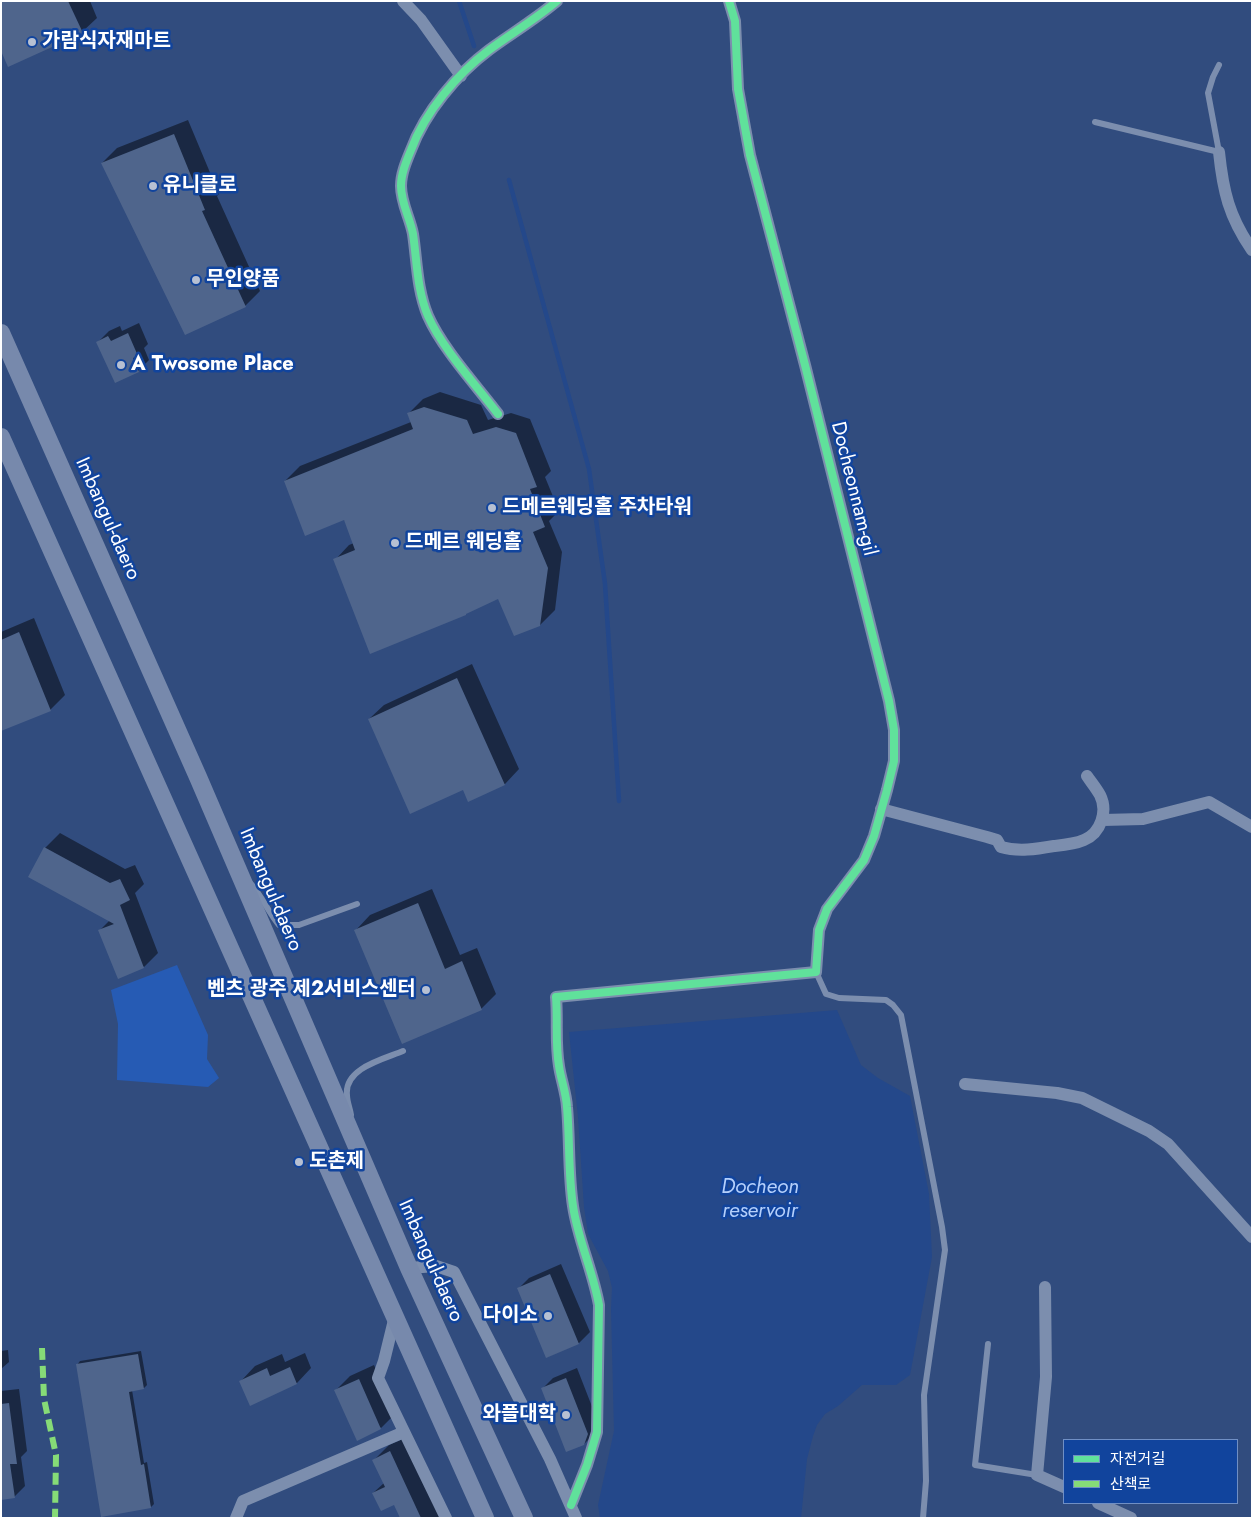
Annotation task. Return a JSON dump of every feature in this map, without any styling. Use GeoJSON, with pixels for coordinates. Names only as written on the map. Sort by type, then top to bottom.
{"type":"FeatureCollection","features":[{"type":"Feature","properties":{"kind":"main road","name":"Imbangul-daero"},"geometry":{"type":"LineString","coordinates":[[1,333],[237,868],[409,1268],[524,1518]]}},
{"type":"Feature","properties":{"kind":"main road"},"geometry":{"type":"LineString","coordinates":[[1,437],[486,1518]]}},
{"type":"Feature","properties":{"kind":"street"},"geometry":{"type":"LineString","coordinates":[[403,1],[422,20],[461,76]]}},
{"type":"Feature","properties":{"kind":"street"},"geometry":{"type":"LineString","coordinates":[[498,414],[437,335],[427,314],[421,290],[410,219],[404,208],[401,187],[403,170],[415,139],[429,114],[446,92],[487,52],[557,1]]}},
{"type":"Feature","properties":{"kind":"street","name":"Docheonnam-gil"},"geometry":{"type":"LineString","coordinates":[[729,1],[735,21],[738,89],[750,155],[805,365],[889,701],[894,730],[894,761],[874,836],[864,860],[827,909],[819,930],[816,972]]}},
{"type":"Feature","properties":{"kind":"street"},"geometry":{"type":"LineString","coordinates":[[1219,152],[1228,206],[1243,238],[1252,250]]}},
{"type":"Feature","properties":{"kind":"street"},"geometry":{"type":"LineString","coordinates":[[881,809],[997,840],[1001,848],[1012,850],[1044,848],[1083,841],[1091,837],[1099,828],[1103,820],[1103,808],[1100,796],[1086,776]]}},
{"type":"Feature","properties":{"kind":"street"},"geometry":{"type":"LineString","coordinates":[[1103,820],[1142,819],[1209,802],[1252,827]]}},
{"type":"Feature","properties":{"kind":"street"},"geometry":{"type":"LineString","coordinates":[[571,1505],[587,1465],[597,1432],[599,1305],[583,1250],[573,1205],[569,1167],[567,1106],[556,1043],[558,1021],[556,997],[816,972]]}},
{"type":"Feature","properties":{"kind":"street"},"geometry":{"type":"LineString","coordinates":[[965,1084],[1057,1093],[1082,1098],[1149,1131],[1168,1144],[1252,1237]]}},
{"type":"Feature","properties":{"kind":"street"},"geometry":{"type":"LineString","coordinates":[[409,1268],[436,1266],[454,1272],[576,1518]]}},
{"type":"Feature","properties":{"kind":"street"},"geometry":{"type":"LineString","coordinates":[[1045,1287],[1046,1377],[1037,1475],[1063,1488]]}},
{"type":"Feature","properties":{"kind":"street"},"geometry":{"type":"LineString","coordinates":[[395,1316],[378,1378],[446,1518]]}},
{"type":"Feature","properties":{"kind":"street"},"geometry":{"type":"LineString","coordinates":[[236,1518],[243,1501],[404,1432]]}},
{"type":"Feature","properties":{"kind":"street"},"geometry":{"type":"LineString","coordinates":[[1100,1504],[1131,1518]]}},
{"type":"Feature","properties":{"kind":"lane"},"geometry":{"type":"LineString","coordinates":[[1095,122],[1219,152],[1208,93],[1219,65]]}},
{"type":"Feature","properties":{"kind":"lane"},"geometry":{"type":"LineString","coordinates":[[237,868],[258,892],[278,924],[299,925],[357,904]]}},
{"type":"Feature","properties":{"kind":"lane"},"geometry":{"type":"LineString","coordinates":[[816,972],[826,994],[839,998],[886,1000],[901,1015],[937,1198],[945,1250],[924,1395],[926,1481],[923,1518]]}},
{"type":"Feature","properties":{"kind":"lane"},"geometry":{"type":"LineString","coordinates":[[358,1150],[346,1093],[351,1078],[362,1068],[403,1051]]}},
{"type":"Feature","properties":{"kind":"lane"},"geometry":{"type":"LineString","coordinates":[[988,1344],[976,1465],[1037,1475]]}},
{"type":"Feature","properties":{"kind":"shaded area"},"geometry":{"type":"Polygon","coordinates":[[[177,965],[208,1035],[207,1059],[219,1078],[208,1087],[117,1080],[118,1024],[111,990],[177,965]]]}},
{"type":"Feature","properties":{"kind":"water","name":"Docheon reservoir"},"geometry":{"type":"Polygon","coordinates":[[[837,1010],[861,1065],[878,1078],[910,1096],[929,1194],[932,1257],[910,1375],[896,1385],[862,1385],[838,1406],[825,1414],[817,1425],[807,1459],[801,1518],[600,1518],[598,1505],[614,1431],[612,1288],[608,1271],[588,1234],[569,1032],[837,1010]]]}},
{"type":"Feature","properties":{"kind":"building","name":"가람식자재마트"},"geometry":{"type":"Polygon","coordinates":[[[1,1],[68,1],[83,33],[8,67],[1,51],[1,1]]]}},
{"type":"Feature","properties":{"kind":"building"},"geometry":{"type":"Polygon","coordinates":[[[174,134],[205,210],[202,211],[246,307],[185,335],[101,163],[174,134]]]}},
{"type":"Feature","properties":{"kind":"building","name":"A Twosome Place"},"geometry":{"type":"Polygon","coordinates":[[[128,333],[138,356],[133,358],[139,372],[115,383],[96,342],[108,336],[111,341],[128,333]]]}},
{"type":"Feature","properties":{"kind":"building"},"geometry":{"type":"Polygon","coordinates":[[[424,407],[467,420],[473,434],[496,427],[516,433],[537,487],[530,489],[545,527],[533,532],[548,568],[540,626],[514,636],[498,599],[466,615],[370,654],[333,559],[355,550],[344,520],[305,536],[284,481],[413,429],[407,413],[424,407]]]}},
{"type":"Feature","properties":{"kind":"building"},"geometry":{"type":"Polygon","coordinates":[[[19,632],[51,711],[1,731],[1,640],[19,632]]]}},
{"type":"Feature","properties":{"kind":"building"},"geometry":{"type":"Polygon","coordinates":[[[457,678],[505,785],[468,802],[463,790],[410,814],[368,719],[457,678]]]}},
{"type":"Feature","properties":{"kind":"building"},"geometry":{"type":"Polygon","coordinates":[[[44,847],[110,883],[120,879],[130,900],[120,905],[144,968],[118,979],[98,930],[114,924],[28,877],[44,847]]]}},
{"type":"Feature","properties":{"kind":"building","name":"벤츠 광주 제2서비스센터"},"geometry":{"type":"Polygon","coordinates":[[[418,903],[445,969],[462,961],[482,1010],[402,1044],[354,930],[418,903]]]}},
{"type":"Feature","properties":{"kind":"building","name":"다이소"},"geometry":{"type":"Polygon","coordinates":[[[550,1274],[579,1344],[546,1358],[517,1288],[550,1274]]]}},
{"type":"Feature","properties":{"kind":"building"},"geometry":{"type":"Polygon","coordinates":[[[138,1354],[144,1389],[129,1392],[141,1465],[144,1464],[151,1508],[101,1517],[76,1364],[138,1354]]]}},
{"type":"Feature","properties":{"kind":"building"},"geometry":{"type":"Polygon","coordinates":[[[290,1367],[297,1384],[250,1406],[239,1381],[267,1368],[270,1376],[290,1367]]]}},
{"type":"Feature","properties":{"kind":"building","name":"와플대학"},"geometry":{"type":"Polygon","coordinates":[[[566,1378],[588,1434],[584,1445],[566,1452],[541,1388],[566,1378]]]}},
{"type":"Feature","properties":{"kind":"building"},"geometry":{"type":"Polygon","coordinates":[[[359,1379],[381,1429],[357,1441],[334,1390],[359,1379]]]}},
{"type":"Feature","properties":{"kind":"building"},"geometry":{"type":"Polygon","coordinates":[[[9,1403],[17,1464],[10,1464],[15,1498],[1,1500],[1,1404],[9,1403]]]}},
{"type":"Feature","properties":{"kind":"building"},"geometry":{"type":"Polygon","coordinates":[[[390,1451],[421,1518],[400,1518],[394,1505],[381,1511],[372,1493],[385,1487],[372,1460],[390,1451]]]}},
{"type":"Feature","properties":{"kind":"waterway"},"geometry":{"type":"LineString","coordinates":[[459,1],[474,46]]}},
{"type":"Feature","properties":{"kind":"waterway"},"geometry":{"type":"LineString","coordinates":[[509,180],[589,469],[605,584],[619,801]]}},
{"type":"Feature","properties":{"kind":"marked path"},"geometry":{"type":"LineString","coordinates":[[42,1348],[44,1399],[56,1455],[55,1518]]}},
{"type":"Feature","properties":{"kind":"cycle path"},"geometry":{"type":"LineString","coordinates":[[498,414],[450,353],[428,316],[419,286],[413,234],[402,198],[402,177],[417,136],[433,108],[454,82],[489,50],[557,1]]}},
{"type":"Feature","properties":{"kind":"cycle path"},"geometry":{"type":"LineString","coordinates":[[571,1505],[587,1465],[597,1432],[599,1305],[578,1231],[573,1206],[570,1181],[568,1119],[558,1057],[556,997],[816,972],[819,930],[827,909],[864,860],[874,836],[894,761],[894,730],[889,701],[750,155],[738,89],[735,21],[729,1]]}},
{"type":"Feature","properties":{"kind":"place","name":"가람식자재마트"},"geometry":{"type":"Point","coordinates":[32,42]}},
{"type":"Feature","properties":{"kind":"place","name":"유니클로"},"geometry":{"type":"Point","coordinates":[153,186]}},
{"type":"Feature","properties":{"kind":"place","name":"무인양품"},"geometry":{"type":"Point","coordinates":[196,280]}},
{"type":"Feature","properties":{"kind":"place","name":"A Twosome Place"},"geometry":{"type":"Point","coordinates":[121,365]}},
{"type":"Feature","properties":{"kind":"place","name":"드메르웨딩홀 주차타워"},"geometry":{"type":"Point","coordinates":[492,508]}},
{"type":"Feature","properties":{"kind":"place","name":"드메르 웨딩홀"},"geometry":{"type":"Point","coordinates":[395,543]}},
{"type":"Feature","properties":{"kind":"place","name":"벤츠 광주 제2서비스센터"},"geometry":{"type":"Point","coordinates":[426,990]}},
{"type":"Feature","properties":{"kind":"place","name":"도촌제"},"geometry":{"type":"Point","coordinates":[299,1162]}},
{"type":"Feature","properties":{"kind":"place","name":"다이소"},"geometry":{"type":"Point","coordinates":[548,1316]}},
{"type":"Feature","properties":{"kind":"place","name":"와플대학"},"geometry":{"type":"Point","coordinates":[566,1415]}}]}
